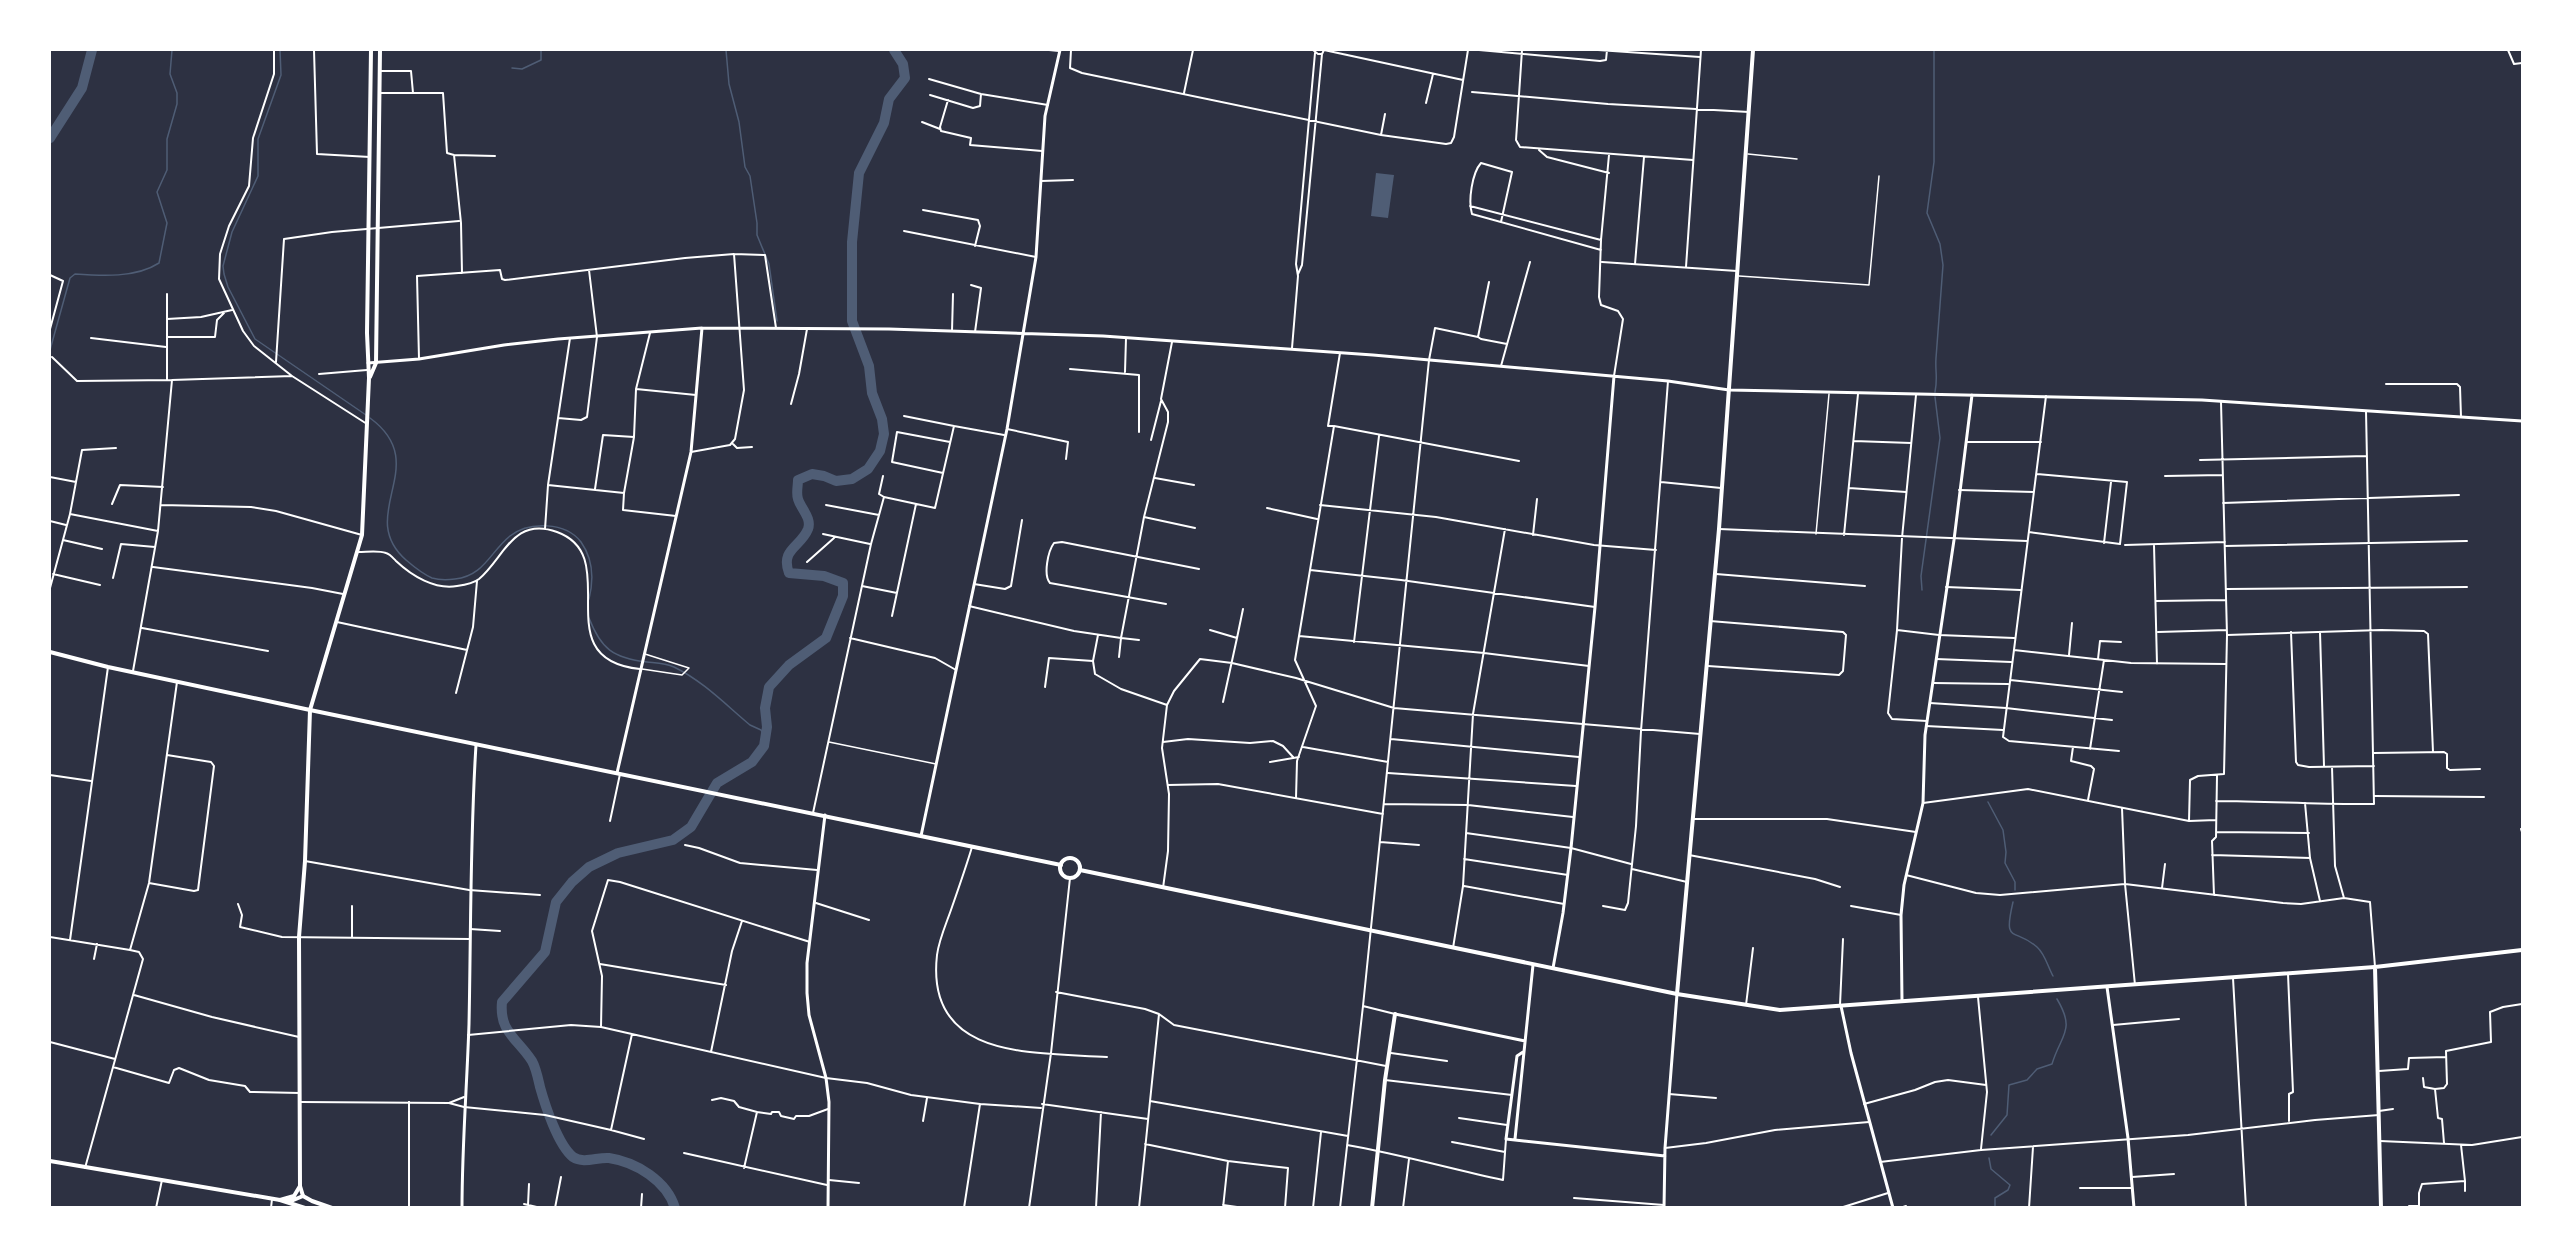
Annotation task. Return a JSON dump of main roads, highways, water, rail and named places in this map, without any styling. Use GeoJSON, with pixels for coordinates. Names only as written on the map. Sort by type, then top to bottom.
{"type":"FeatureCollection","features":[{"type":"Feature","properties":{"kind":"main road"},"geometry":{"type":"LineString","coordinates":[[371,50],[368,363],[371,370]]}},
{"type":"Feature","properties":{"kind":"main road"},"geometry":{"type":"LineString","coordinates":[[332,1208],[312,1202],[303,1196],[300,1186],[299,937],[310,710],[362,535],[369,378],[376,363],[380,50]]}},
{"type":"Feature","properties":{"kind":"main road"},"geometry":{"type":"LineString","coordinates":[[1677,994],[1719,530],[1753,50]]}},
{"type":"Feature","properties":{"kind":"main road"},"geometry":{"type":"LineString","coordinates":[[50,652],[133,673],[1061,865]]}},
{"type":"Feature","properties":{"kind":"main road"},"geometry":{"type":"LineString","coordinates":[[1072,859],[1078,862],[1080,870],[1076,877],[1070,878],[1061,873],[1061,865],[1066,860],[1072,859]]}},
{"type":"Feature","properties":{"kind":"main road"},"geometry":{"type":"LineString","coordinates":[[1080,870],[1677,994],[1780,1010],[1902,1003],[2375,967],[2522,950]]}},
{"type":"Feature","properties":{"kind":"main road"},"geometry":{"type":"LineString","coordinates":[[2375,967],[2381,1208]]}},
{"type":"Feature","properties":{"kind":"main road"},"geometry":{"type":"LineString","coordinates":[[1372,1208],[1386,1066],[1395,1014]]}},
{"type":"Feature","properties":{"kind":"main road"},"geometry":{"type":"LineString","coordinates":[[50,1161],[272,1198],[305,1208]]}},
{"type":"Feature","properties":{"kind":"main road"},"geometry":{"type":"LineString","coordinates":[[281,1200],[294,1196],[300,1186]]}},
{"type":"Feature","properties":{"kind":"main road"},"geometry":{"type":"LineString","coordinates":[[281,1200],[291,1201],[303,1196]]}},
{"type":"Feature","properties":{"kind":"water"},"geometry":{"type":"Polygon","coordinates":[[[1376,173],[1394,175],[1388,218],[1371,216],[1376,173]]]}},
{"type":"Feature","properties":{"kind":"waterway"},"geometry":{"type":"LineString","coordinates":[[50,138],[82,88],[92,50]]}},
{"type":"Feature","properties":{"kind":"waterway"},"geometry":{"type":"LineString","coordinates":[[50,350],[70,278],[75,274],[129,274],[159,263],[167,223],[157,192],[167,170],[167,139],[177,104],[177,93],[170,74],[172,50]]}},
{"type":"Feature","properties":{"kind":"waterway"},"geometry":{"type":"LineString","coordinates":[[280,50],[281,75],[258,139],[258,176],[232,232],[223,266],[224,274],[228,287],[255,339],[366,415]]}},
{"type":"Feature","properties":{"kind":"waterway"},"geometry":{"type":"LineString","coordinates":[[512,68],[522,69],[541,60],[541,50]]}},
{"type":"Feature","properties":{"kind":"waterway"},"geometry":{"type":"LineString","coordinates":[[726,50],[729,84],[739,122],[745,167],[750,176],[757,235],[769,264],[777,321]]}},
{"type":"Feature","properties":{"kind":"waterway"},"geometry":{"type":"LineString","coordinates":[[675,1208],[665,1189],[640,1168],[609,1158],[577,1159],[567,1151],[549,1114],[533,1064],[506,1028],[503,1021],[502,1002],[545,952],[556,902],[572,882],[589,867],[618,853],[673,840],[691,827],[717,783],[752,762],[764,746],[767,727],[765,708],[769,687],[789,665],[826,638],[843,596],[843,583],[824,576],[789,573],[787,559],[789,553],[805,535],[809,525],[797,497],[798,480],[812,474],[836,481],[852,479],[868,469],[880,451],[884,434],[882,419],[872,393],[869,366],[852,321],[852,242],[859,173],[884,123],[889,99],[905,78],[903,64],[894,50]]}},
{"type":"Feature","properties":{"kind":"waterway"},"geometry":{"type":"LineString","coordinates":[[1934,50],[1934,162],[1927,213],[1940,244],[1943,265],[1935,392]]}},
{"type":"Feature","properties":{"kind":"waterway"},"geometry":{"type":"LineString","coordinates":[[1922,590],[1921,576],[1940,438],[1935,397]]}},
{"type":"Feature","properties":{"kind":"waterway"},"geometry":{"type":"LineString","coordinates":[[370,418],[388,436],[395,454],[396,471],[387,525],[392,543],[406,560],[432,578],[446,580],[465,577],[480,568],[503,542],[518,531],[537,526],[557,527],[574,535],[588,555],[592,584],[589,599]]}},
{"type":"Feature","properties":{"kind":"waterway"},"geometry":{"type":"LineString","coordinates":[[589,618],[598,637],[610,650],[625,658],[667,665],[685,673],[750,725],[761,730],[765,738]]}},
{"type":"Feature","properties":{"kind":"waterway"},"geometry":{"type":"LineString","coordinates":[[1988,802],[2003,830],[2005,863],[2015,882],[2015,890]]}},
{"type":"Feature","properties":{"kind":"waterway"},"geometry":{"type":"LineString","coordinates":[[2013,902],[2010,930],[2040,950],[2053,976]]}},
{"type":"Feature","properties":{"kind":"waterway"},"geometry":{"type":"LineString","coordinates":[[1991,1135],[2007,1115],[2009,1085],[2027,1080],[2037,1069],[2052,1064],[2066,1026],[2066,1018],[2057,999]]}},
{"type":"Feature","properties":{"kind":"waterway"},"geometry":{"type":"LineString","coordinates":[[1989,1158],[1991,1169],[2010,1185],[2008,1190],[1995,1198],[1995,1208]]}}]}
